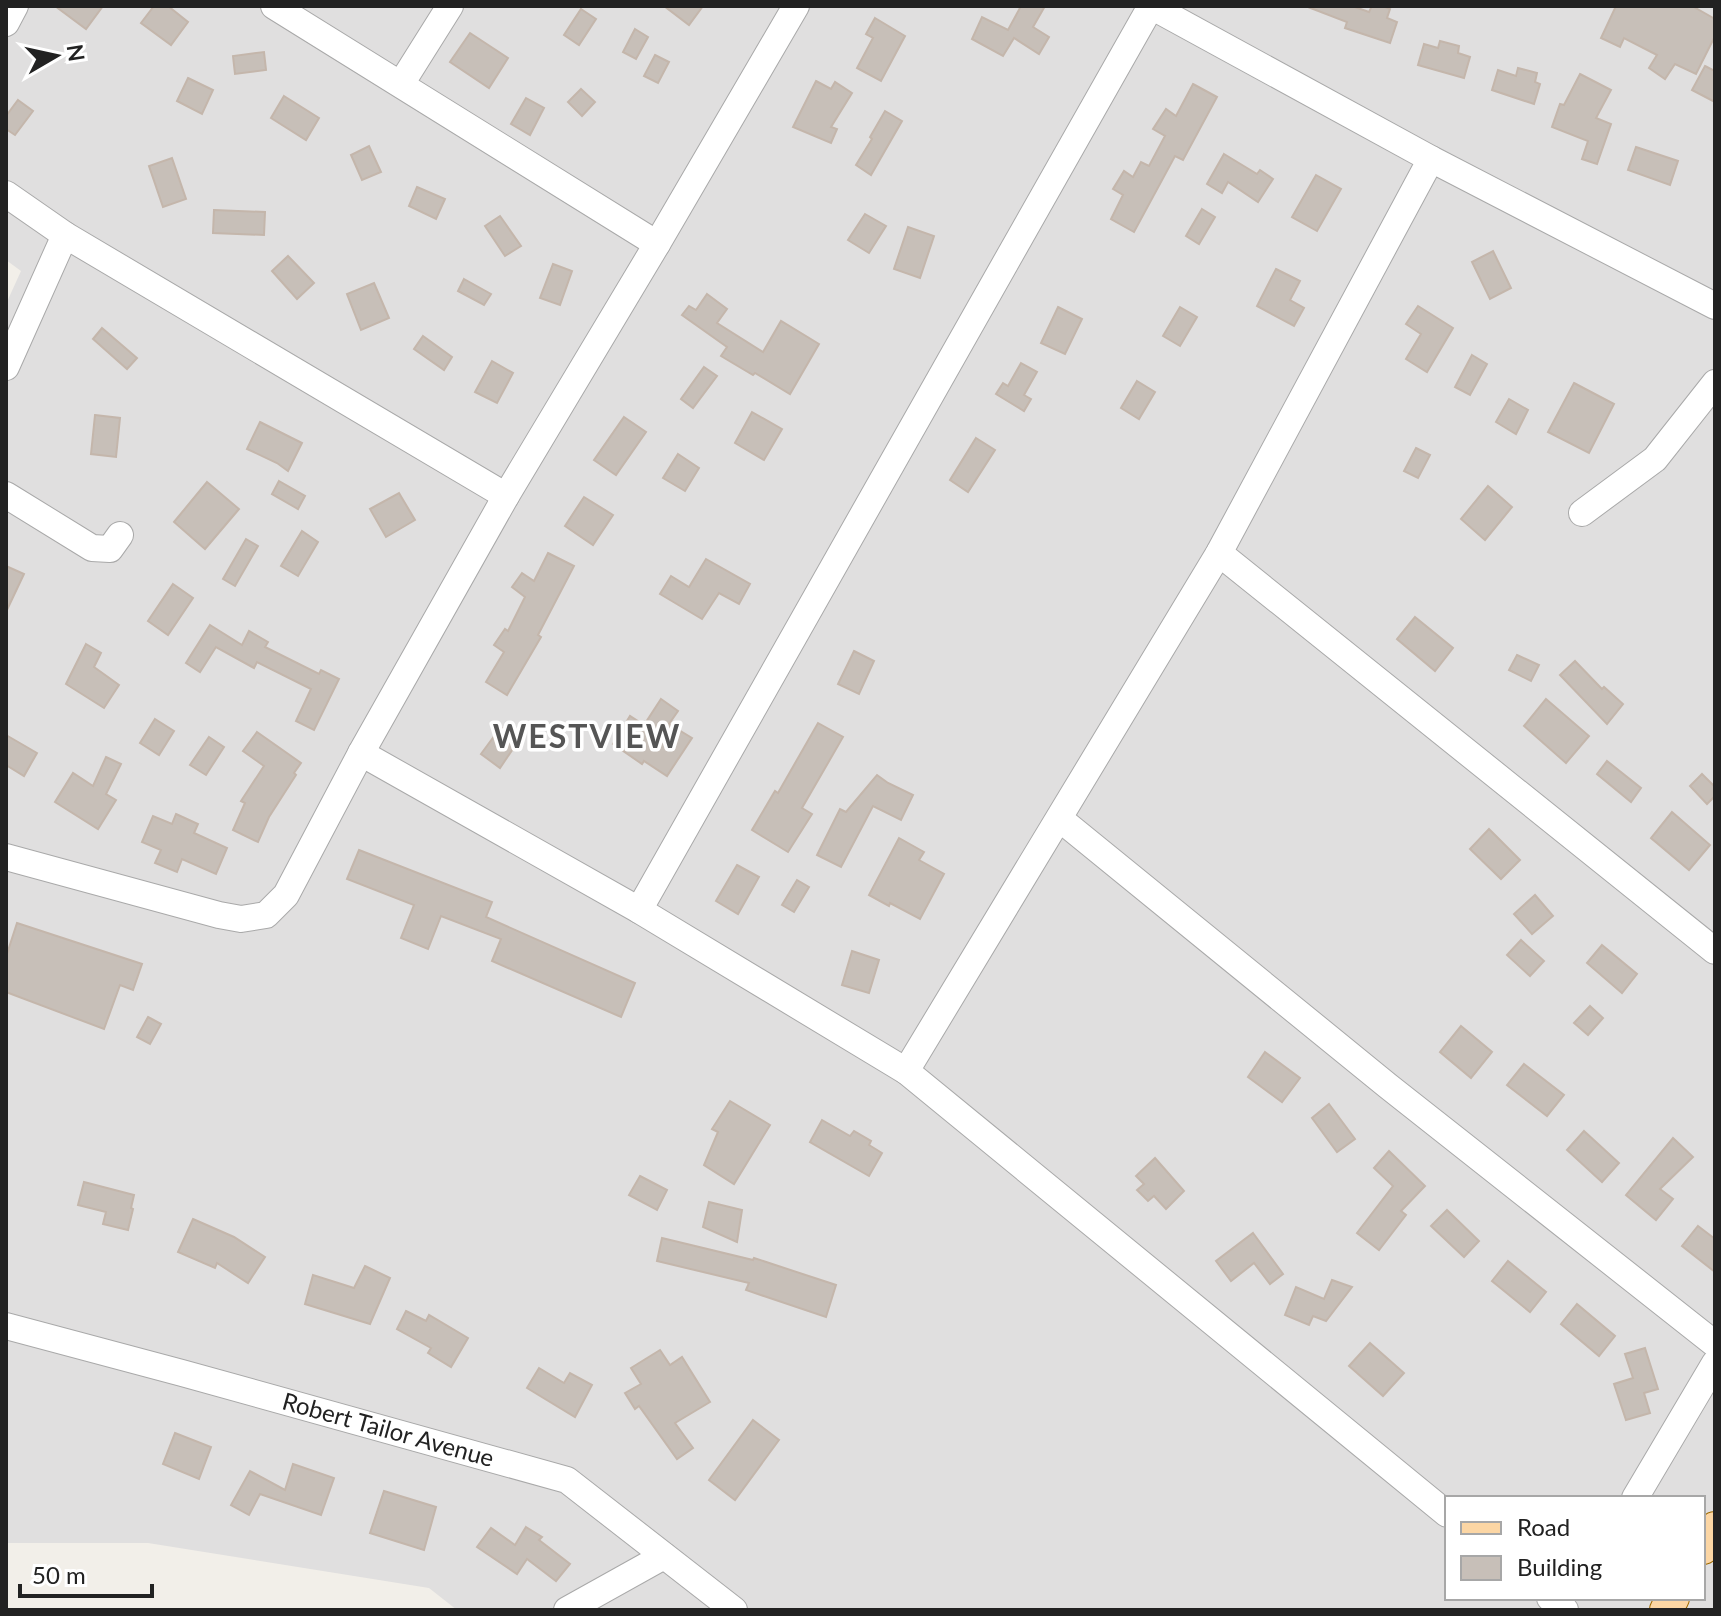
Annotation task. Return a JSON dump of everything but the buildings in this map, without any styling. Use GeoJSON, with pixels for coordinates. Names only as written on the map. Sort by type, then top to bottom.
{"type":"FeatureCollection","features":[{"type":"Feature","properties":{"kind":"street"},"geometry":{"type":"LineString","coordinates":[[6,23],[15,6]]}},
{"type":"Feature","properties":{"kind":"street"},"geometry":{"type":"LineString","coordinates":[[274,6],[657,244]]}},
{"type":"Feature","properties":{"kind":"street"},"geometry":{"type":"LineString","coordinates":[[401,84],[450,6]]}},
{"type":"Feature","properties":{"kind":"street"},"geometry":{"type":"LineString","coordinates":[[6,857],[241,919],[266,915],[286,895],[361,753],[506,496],[796,6]]}},
{"type":"Feature","properties":{"kind":"street"},"geometry":{"type":"LineString","coordinates":[[639,910],[1151,6],[1431,159],[1715,306]]}},
{"type":"Feature","properties":{"kind":"street"},"geometry":{"type":"LineString","coordinates":[[906,1071],[1219,553],[1431,159]]}},
{"type":"Feature","properties":{"kind":"street"},"geometry":{"type":"LineString","coordinates":[[6,194],[65,235],[506,496]]}},
{"type":"Feature","properties":{"kind":"street"},"geometry":{"type":"LineString","coordinates":[[6,367],[65,235]]}},
{"type":"Feature","properties":{"kind":"street"},"geometry":{"type":"LineString","coordinates":[[1582,513],[1655,459],[1715,383]]}},
{"type":"Feature","properties":{"kind":"street"},"geometry":{"type":"LineString","coordinates":[[6,495],[92,548],[110,549],[120,535]]}},
{"type":"Feature","properties":{"kind":"street"},"geometry":{"type":"LineString","coordinates":[[1219,553],[1715,951]]}},
{"type":"Feature","properties":{"kind":"street"},"geometry":{"type":"LineString","coordinates":[[361,753],[639,910],[906,1071],[1445,1512]]}},
{"type":"Feature","properties":{"kind":"street"},"geometry":{"type":"LineString","coordinates":[[1060,819],[1388,1086],[1715,1344]]}},
{"type":"Feature","properties":{"kind":"street","name":"Robert Tailor Avenue"},"geometry":{"type":"LineString","coordinates":[[6,1326],[567,1480],[734,1610]]}},
{"type":"Feature","properties":{"kind":"street"},"geometry":{"type":"LineString","coordinates":[[1636,1496],[1715,1363]]}},
{"type":"Feature","properties":{"kind":"street"},"geometry":{"type":"LineString","coordinates":[[567,1610],[664,1556]]}},
{"type":"Feature","properties":{"kind":"shaded area"},"geometry":{"type":"Polygon","coordinates":[[[6,6],[1715,6],[1715,1610],[457,1610],[429,1588],[148,1543],[6,1543],[6,304],[21,271],[6,260],[6,6]]]}},
{"type":"Feature","properties":{"kind":"district","name":"WESTVIEW"},"geometry":{"type":"Point","coordinates":[587,737]}}]}
